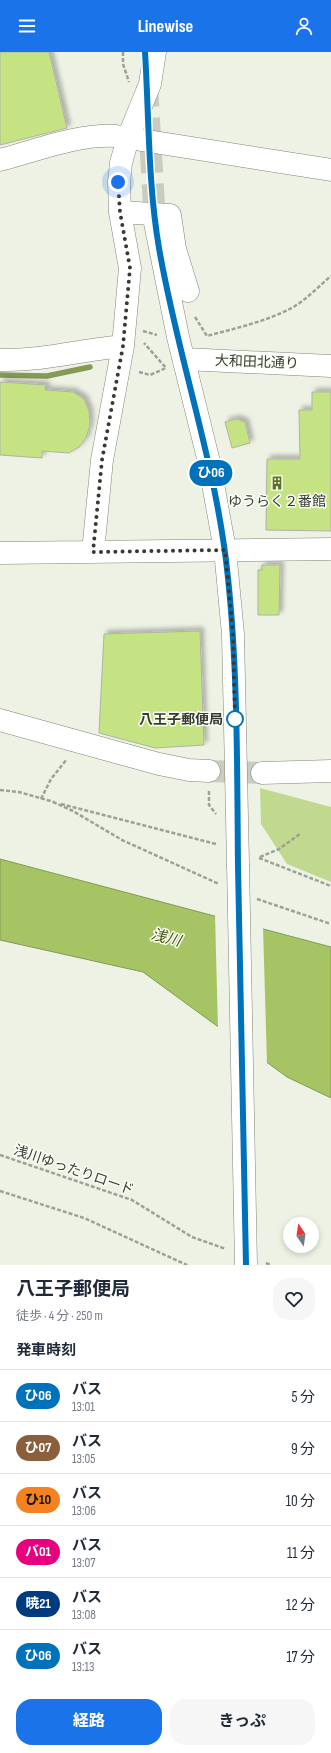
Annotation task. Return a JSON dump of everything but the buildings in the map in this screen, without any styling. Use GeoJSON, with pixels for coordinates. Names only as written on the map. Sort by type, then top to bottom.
{"type":"FeatureCollection","features":[{"type":"Feature","properties":{"kind":"street"},"geometry":{"type":"LineString","coordinates":[[93,552],[102,460],[121,356],[130,268],[120,212],[118,182],[121,163],[128,138],[150,84],[155,52]]}},
{"type":"Feature","properties":{"kind":"street"},"geometry":{"type":"LineString","coordinates":[[0,160],[62,143],[100,135],[128,138],[331,170]]}},
{"type":"Feature","properties":{"kind":"street"},"geometry":{"type":"LineString","coordinates":[[120,212],[170,215],[175,249],[188,291]]}},
{"type":"Feature","properties":{"kind":"street"},"geometry":{"type":"LineString","coordinates":[[155,223],[175,363],[209,462],[225,550],[233,634],[238,864],[255,1264]]}},
{"type":"Feature","properties":{"kind":"street"},"geometry":{"type":"LineString","coordinates":[[0,360],[24,360],[51,357],[121,356]]}},
{"type":"Feature","properties":{"kind":"street","name":"大和田北通り"},"geometry":{"type":"LineString","coordinates":[[175,363],[331,366]]}},
{"type":"Feature","properties":{"kind":"street"},"geometry":{"type":"LineString","coordinates":[[0,553],[331,549]]}},
{"type":"Feature","properties":{"kind":"street"},"geometry":{"type":"LineString","coordinates":[[0,720],[159,764],[189,770],[209,780]]}},
{"type":"Feature","properties":{"kind":"street"},"geometry":{"type":"LineString","coordinates":[[262,773],[331,771]]}},
{"type":"Feature","properties":{"kind":"path"},"geometry":{"type":"LineString","coordinates":[[123,52],[122,64],[131,88]]}},
{"type":"Feature","properties":{"kind":"path"},"geometry":{"type":"LineString","coordinates":[[207,336],[277,315],[296,305],[331,276]]}},
{"type":"Feature","properties":{"kind":"path"},"geometry":{"type":"LineString","coordinates":[[137,329],[161,336]]}},
{"type":"Feature","properties":{"kind":"path"},"geometry":{"type":"LineString","coordinates":[[121,356],[150,375],[175,363]]}},
{"type":"Feature","properties":{"kind":"path"},"geometry":{"type":"LineString","coordinates":[[41,798],[51,779],[84,743]]}},
{"type":"Feature","properties":{"kind":"path"},"geometry":{"type":"LineString","coordinates":[[209,780],[209,804],[216,814]]}},
{"type":"Feature","properties":{"kind":"path"},"geometry":{"type":"LineString","coordinates":[[0,790],[19,792],[216,844]]}},
{"type":"Feature","properties":{"kind":"path"},"geometry":{"type":"LineString","coordinates":[[53,802],[73,811],[122,840],[221,885]]}},
{"type":"Feature","properties":{"kind":"path"},"geometry":{"type":"LineString","coordinates":[[300,834],[259,858],[331,886]]}},
{"type":"Feature","properties":{"kind":"path"},"geometry":{"type":"LineString","coordinates":[[250,896],[331,924]]}},
{"type":"Feature","properties":{"kind":"path","name":"浅川ゆったりロード"},"geometry":{"type":"LineString","coordinates":[[0,1155],[132,1200],[192,1237],[228,1250]]}},
{"type":"Feature","properties":{"kind":"path"},"geometry":{"type":"LineString","coordinates":[[0,1191],[84,1218],[187,1265]]}},
{"type":"Feature","properties":{"kind":"path"},"geometry":{"type":"LineString","coordinates":[[255,1264],[271,1265]]}},
{"type":"Feature","properties":{"kind":"shaded area"},"geometry":{"type":"Polygon","coordinates":[[[260,788],[331,807],[331,882],[287,864],[261,824],[260,788]]]}},
{"type":"Feature","properties":{"kind":"water","name":"浅川"},"geometry":{"type":"Polygon","coordinates":[[[0,859],[331,947],[331,1098],[287,1077],[143,972],[0,940],[0,859]]]}},
{"type":"Feature","properties":{"kind":"pier"},"geometry":{"type":"Polygon","coordinates":[[[215,914],[263,927],[267,1064],[218,1029],[215,914]]]}},
{"type":"Feature","properties":{"kind":"waterway"},"geometry":{"type":"LineString","coordinates":[[0,375],[47,376],[90,367]]}},
{"type":"Feature","properties":{"kind":"tunnel"},"geometry":{"type":"LineString","coordinates":[[147,85],[155,223]]}},
{"type":"Feature","properties":{"kind":"tunnel"},"geometry":{"type":"LineString","coordinates":[[209,771],[262,773]]}},
{"type":"Feature","properties":{"kind":"bus line","name":"ひ06"},"geometry":{"type":"LineString","coordinates":[[145,52],[155,223],[178,337],[209,462],[220,517],[229,579],[233,634],[236,728],[246,1265]]}},
{"type":"Feature","properties":{"kind":"place","name":"ゆうらく２番館"},"geometry":{"type":"Point","coordinates":[277,483]}},
{"type":"Feature","properties":{"kind":"place","name":"八王子郵便局"},"geometry":{"type":"Point","coordinates":[235,719]}},
{"type":"Feature","properties":{"kind":"route"},"geometry":{"type":"LineString","coordinates":[[118,182],[120,212],[130,268],[125,309],[123,346],[102,460],[93,552],[225,550],[229,579],[233,634],[235,719]]}}]}
